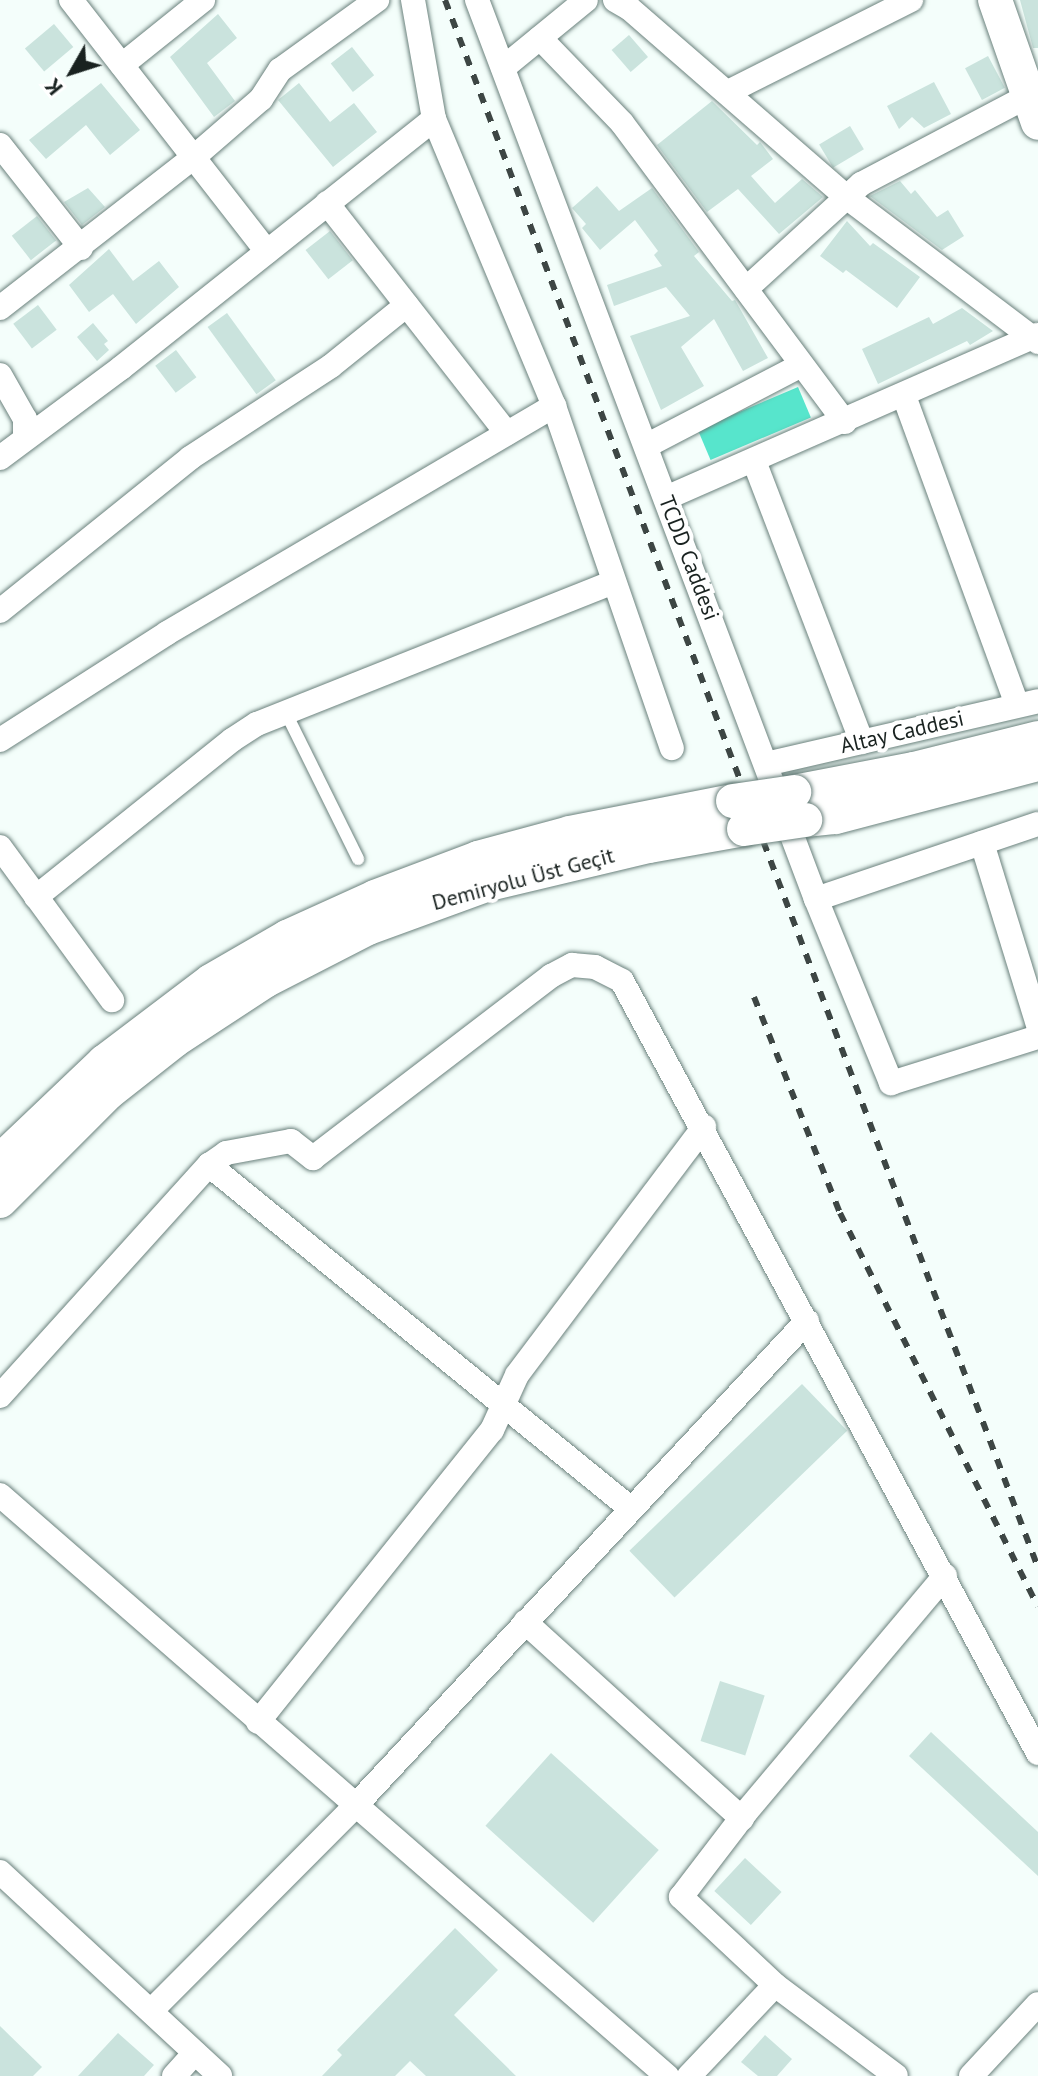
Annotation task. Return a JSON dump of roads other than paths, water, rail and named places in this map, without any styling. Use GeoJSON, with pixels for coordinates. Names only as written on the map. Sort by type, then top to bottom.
{"type":"FeatureCollection","features":[{"type":"Feature","properties":{"kind":"main road"},"geometry":{"type":"LineString","coordinates":[[995,0],[1031,93]]}},
{"type":"Feature","properties":{"kind":"main road","name":"Demiryolu Üst Geçit"},"geometry":{"type":"LineString","coordinates":[[0,1161],[104,1062],[211,981],[287,937],[375,897],[478,858],[570,833],[800,806],[914,769],[1038,738]]}},
{"type":"Feature","properties":{"kind":"main road","name":"Demiryolu Üst Geçit"},"geometry":{"type":"LineString","coordinates":[[800,806],[836,817],[1038,764]]}},
{"type":"Feature","properties":{"kind":"main road","name":"Demiryolu Üst Geçit"},"geometry":{"type":"LineString","coordinates":[[0,1201],[108,1093],[175,1040],[265,981],[368,928],[489,884],[635,849],[739,815]]}},
{"type":"Feature","properties":{"kind":"street"},"geometry":{"type":"LineString","coordinates":[[71,0],[267,252]]}},
{"type":"Feature","properties":{"kind":"street"},"geometry":{"type":"LineString","coordinates":[[122,65],[203,0]]}},
{"type":"Feature","properties":{"kind":"street"},"geometry":{"type":"LineString","coordinates":[[0,308],[81,248],[194,157],[261,99],[280,70],[377,0]]}},
{"type":"Feature","properties":{"kind":"street"},"geometry":{"type":"LineString","coordinates":[[413,0],[434,119],[554,406],[672,748]]}},
{"type":"Feature","properties":{"kind":"street","name":"TCDD Caddesi"},"geometry":{"type":"LineString","coordinates":[[477,0],[816,899],[891,1083],[1038,1037]]}},
{"type":"Feature","properties":{"kind":"street"},"geometry":{"type":"LineString","coordinates":[[503,68],[586,0]]}},
{"type":"Feature","properties":{"kind":"street"},"geometry":{"type":"LineString","coordinates":[[728,92],[911,0]]}},
{"type":"Feature","properties":{"kind":"street"},"geometry":{"type":"LineString","coordinates":[[628,3],[845,196],[1036,338],[666,498]]}},
{"type":"Feature","properties":{"kind":"street"},"geometry":{"type":"LineString","coordinates":[[540,38],[622,123],[800,366],[845,422]]}},
{"type":"Feature","properties":{"kind":"street"},"geometry":{"type":"LineString","coordinates":[[746,289],[861,184],[1031,93]]}},
{"type":"Feature","properties":{"kind":"street"},"geometry":{"type":"LineString","coordinates":[[0,458],[121,368],[434,119]]}},
{"type":"Feature","properties":{"kind":"street"},"geometry":{"type":"LineString","coordinates":[[0,145],[81,248]]}},
{"type":"Feature","properties":{"kind":"street"},"geometry":{"type":"LineString","coordinates":[[327,203],[507,433]]}},
{"type":"Feature","properties":{"kind":"street"},"geometry":{"type":"LineString","coordinates":[[0,611],[190,458],[331,366],[407,305]]}},
{"type":"Feature","properties":{"kind":"street"},"geometry":{"type":"LineString","coordinates":[[646,446],[800,366]]}},
{"type":"Feature","properties":{"kind":"street"},"geometry":{"type":"LineString","coordinates":[[0,375],[25,419],[25,438]]}},
{"type":"Feature","properties":{"kind":"street"},"geometry":{"type":"LineString","coordinates":[[904,396],[1028,703]]}},
{"type":"Feature","properties":{"kind":"street"},"geometry":{"type":"LineString","coordinates":[[0,740],[167,633],[554,406]]}},
{"type":"Feature","properties":{"kind":"street"},"geometry":{"type":"LineString","coordinates":[[754,461],[862,742]]}},
{"type":"Feature","properties":{"kind":"street"},"geometry":{"type":"LineString","coordinates":[[36,897],[232,740],[257,724],[613,582]]}},
{"type":"Feature","properties":{"kind":"street","name":"Altay Caddesi"},"geometry":{"type":"LineString","coordinates":[[766,764],[1028,703]]}},
{"type":"Feature","properties":{"kind":"street"},"geometry":{"type":"LineString","coordinates":[[816,899],[1038,824]]}},
{"type":"Feature","properties":{"kind":"street"},"geometry":{"type":"LineString","coordinates":[[982,843],[1038,1025]]}},
{"type":"Feature","properties":{"kind":"street"},"geometry":{"type":"LineString","coordinates":[[7,862],[112,1000]]}},
{"type":"Feature","properties":{"kind":"street"},"geometry":{"type":"LineString","coordinates":[[0,1396],[209,1165],[226,1153],[291,1141],[313,1158],[551,976],[572,965],[595,967],[622,981],[704,1127],[1038,1753]]}},
{"type":"Feature","properties":{"kind":"street"},"geometry":{"type":"LineString","coordinates":[[258,1722],[492,1430],[517,1375],[704,1127]]}},
{"type":"Feature","properties":{"kind":"street"},"geometry":{"type":"LineString","coordinates":[[209,1165],[630,1508]]}},
{"type":"Feature","properties":{"kind":"street"},"geometry":{"type":"LineString","coordinates":[[151,2011],[355,1806],[807,1321]]}},
{"type":"Feature","properties":{"kind":"street"},"geometry":{"type":"LineString","coordinates":[[0,1495],[667,2076]]}},
{"type":"Feature","properties":{"kind":"street"},"geometry":{"type":"LineString","coordinates":[[896,2076],[775,1985],[681,1897],[742,1819],[945,1576]]}},
{"type":"Feature","properties":{"kind":"street"},"geometry":{"type":"LineString","coordinates":[[525,1622],[742,1819]]}},
{"type":"Feature","properties":{"kind":"street"},"geometry":{"type":"LineString","coordinates":[[0,1872],[220,2076]]}},
{"type":"Feature","properties":{"kind":"street"},"geometry":{"type":"LineString","coordinates":[[689,2076],[775,1985]]}},
{"type":"Feature","properties":{"kind":"street"},"geometry":{"type":"LineString","coordinates":[[971,2076],[1038,2004]]}},
{"type":"Feature","properties":{"kind":"street"},"geometry":{"type":"LineString","coordinates":[[174,2076],[195,2053]]}},
{"type":"Feature","properties":{"kind":"lane"},"geometry":{"type":"LineString","coordinates":[[286,713],[358,859]]}},
{"type":"Feature","properties":{"kind":"railway"},"geometry":{"type":"LineString","coordinates":[[445,0],[1038,1568]]}},
{"type":"Feature","properties":{"kind":"railway"},"geometry":{"type":"LineString","coordinates":[[754,997],[840,1213],[1038,1606]]}}]}
